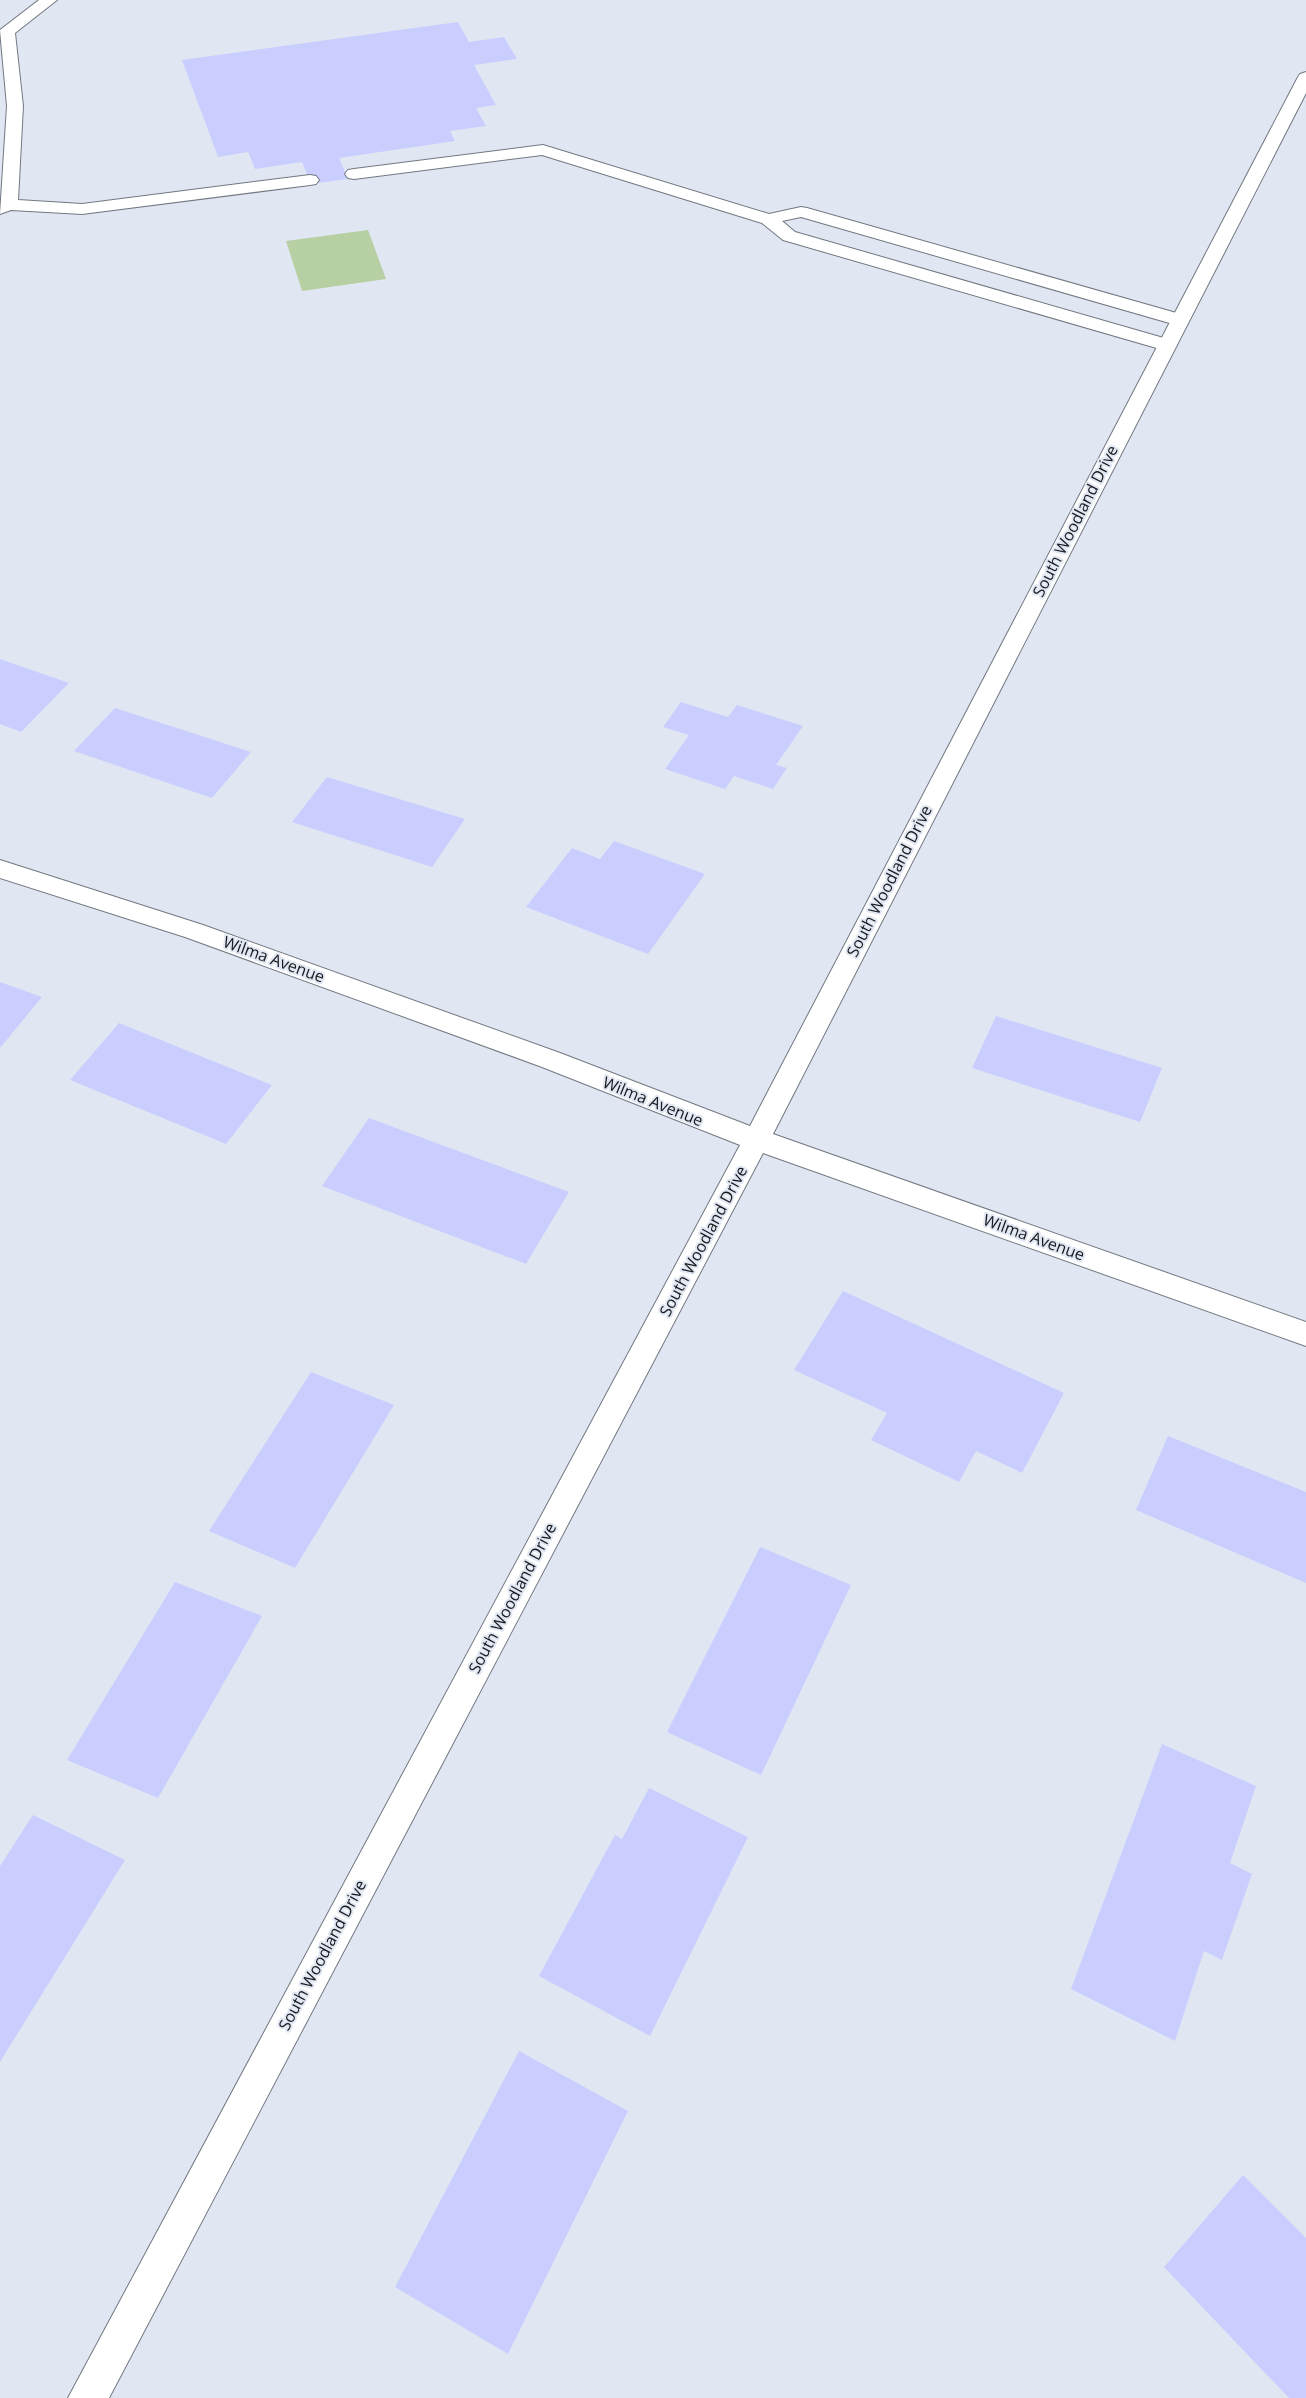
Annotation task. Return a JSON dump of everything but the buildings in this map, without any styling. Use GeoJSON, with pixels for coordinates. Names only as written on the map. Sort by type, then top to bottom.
{"type":"FeatureCollection","features":[{"type":"Feature","properties":{"kind":"street"},"geometry":{"type":"LineString","coordinates":[[50,0],[7,30],[15,106],[4,207],[82,209],[310,180]]}},
{"type":"Feature","properties":{"kind":"street","name":"South Woodland Drive"},"geometry":{"type":"LineString","coordinates":[[88,2398],[757,1139],[1306,77]]}},
{"type":"Feature","properties":{"kind":"street"},"geometry":{"type":"LineString","coordinates":[[354,174],[543,150],[768,219],[789,236],[1167,345]]}},
{"type":"Feature","properties":{"kind":"street"},"geometry":{"type":"LineString","coordinates":[[768,219],[802,212],[1180,320]]}},
{"type":"Feature","properties":{"kind":"street","name":"Wilma Avenue"},"geometry":{"type":"LineString","coordinates":[[0,869],[203,934],[552,1060],[707,1122],[1306,1334]]}},
{"type":"Feature","properties":{"kind":"green space"},"geometry":{"type":"Polygon","coordinates":[[[368,230],[386,279],[302,291],[286,241],[368,230]]]}}]}
